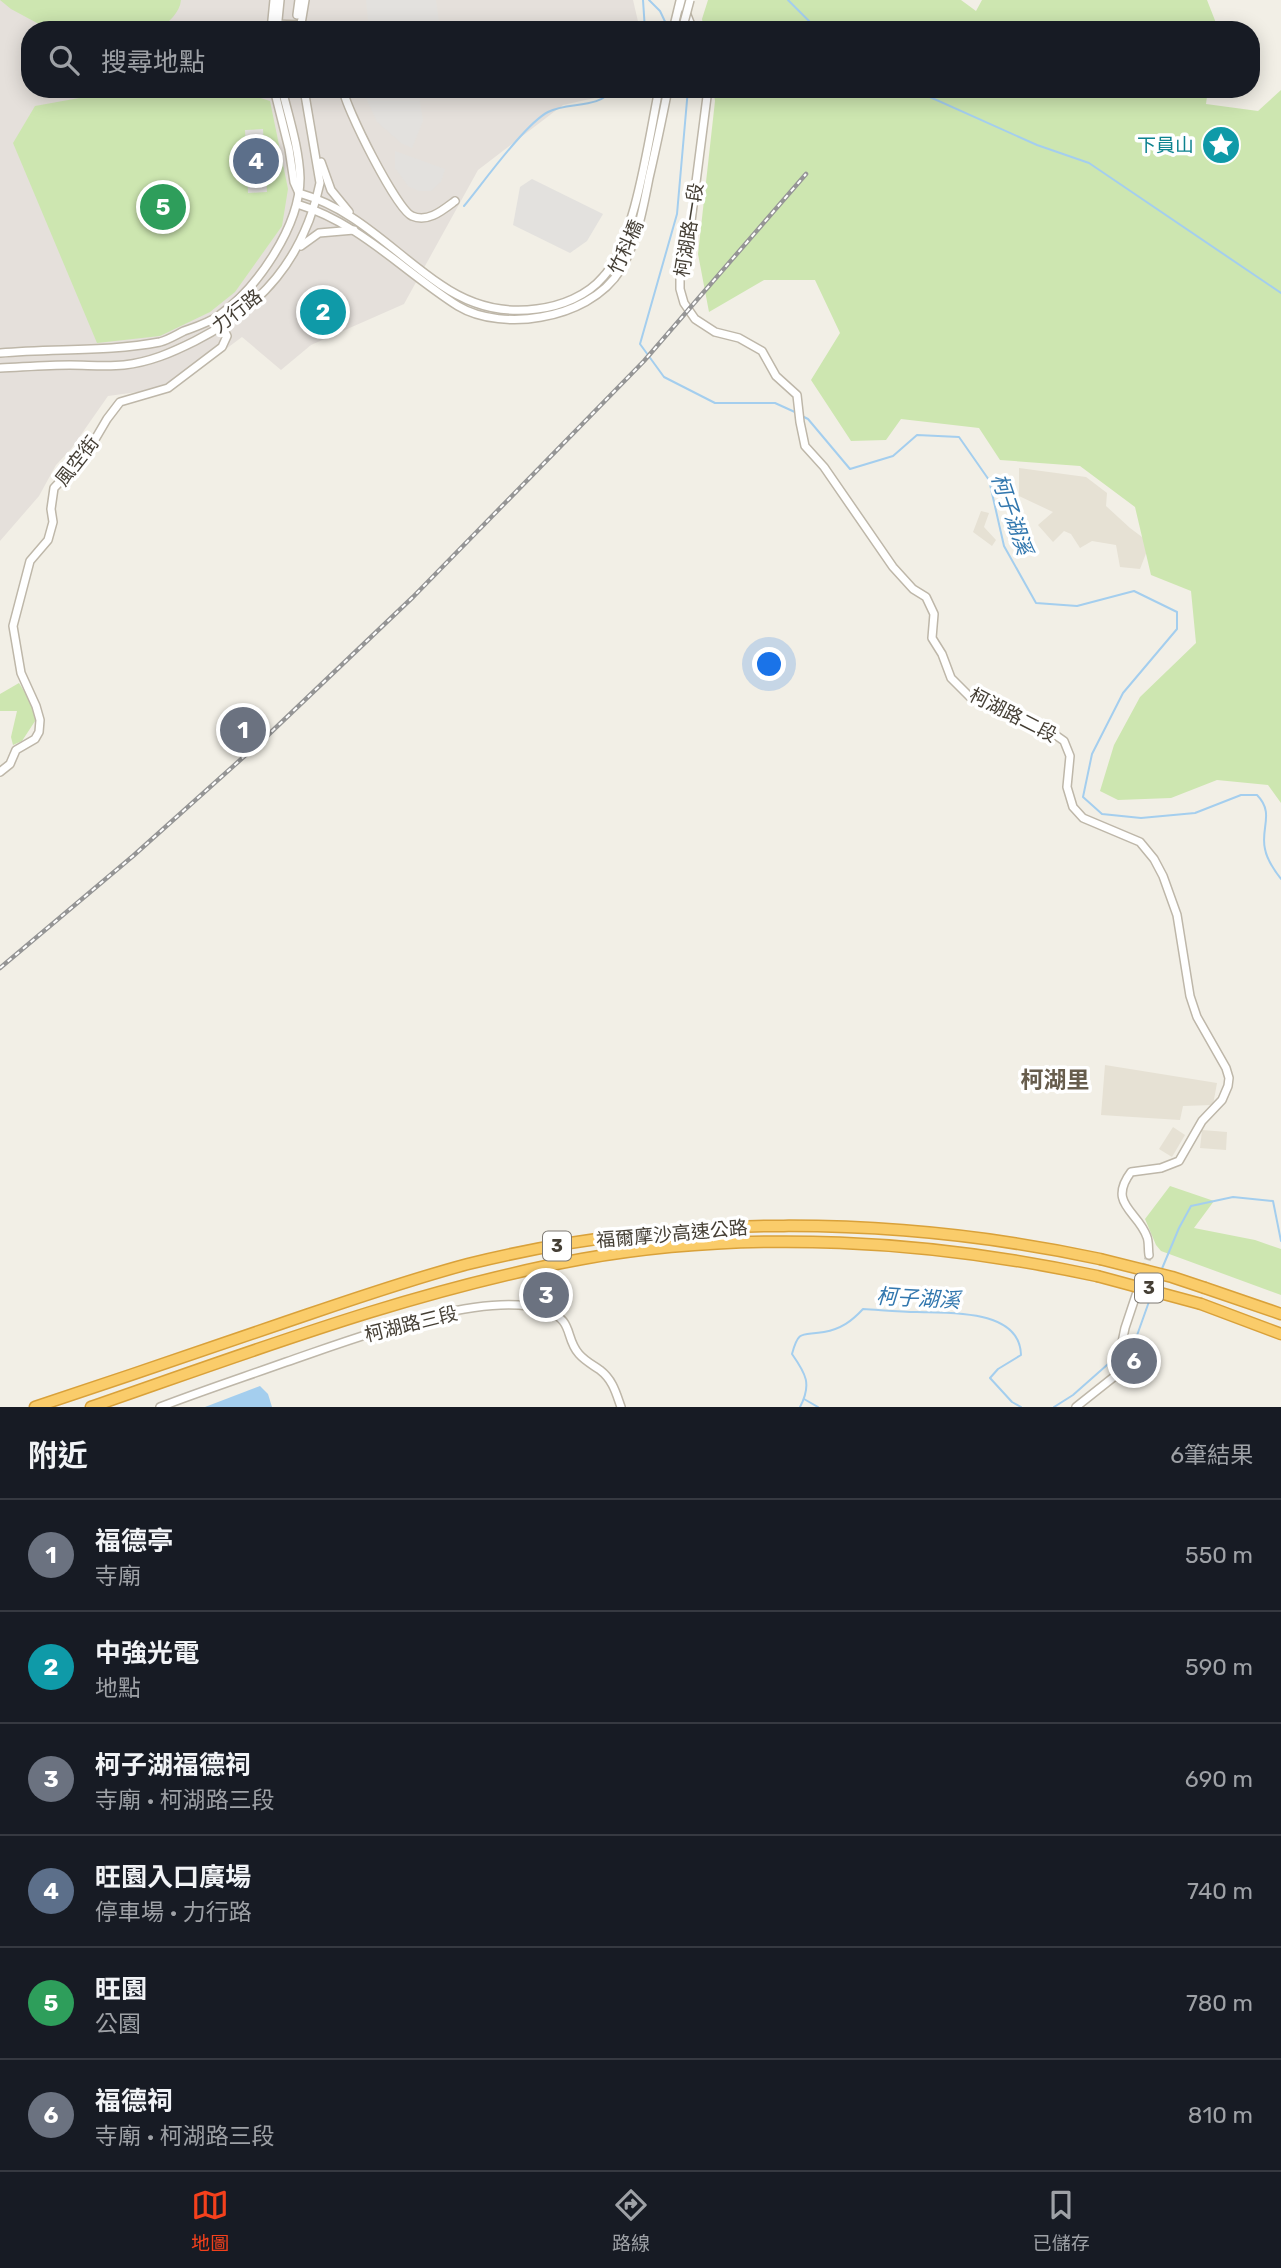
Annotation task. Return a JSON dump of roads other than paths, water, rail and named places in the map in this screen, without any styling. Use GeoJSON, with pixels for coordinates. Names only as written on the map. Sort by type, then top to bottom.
{"type":"FeatureCollection","features":[{"type":"Feature","properties":{"kind":"highway","name":"福爾摩沙高速公路"},"geometry":{"type":"LineString","coordinates":[[35,1407],[418,1279],[499,1258],[619,1236],[709,1229],[813,1226],[913,1231],[967,1237],[1100,1259],[1171,1277],[1281,1314]]}},
{"type":"Feature","properties":{"kind":"highway","name":"福爾摩沙高速公路"},"geometry":{"type":"LineString","coordinates":[[91,1407],[374,1310],[471,1283],[584,1259],[707,1245],[828,1242],[962,1252],[1097,1276],[1202,1304],[1281,1334]]}},
{"type":"Feature","properties":{"kind":"street"},"geometry":{"type":"LineString","coordinates":[[274,0],[274,21]]}},
{"type":"Feature","properties":{"kind":"street"},"geometry":{"type":"LineString","coordinates":[[275,21],[280,0]]}},
{"type":"Feature","properties":{"kind":"street"},"geometry":{"type":"LineString","coordinates":[[299,0],[299,21]]}},
{"type":"Feature","properties":{"kind":"street"},"geometry":{"type":"LineString","coordinates":[[300,21],[305,0]]}},
{"type":"Feature","properties":{"kind":"street"},"geometry":{"type":"LineString","coordinates":[[675,21],[681,0]]}},
{"type":"Feature","properties":{"kind":"street"},"geometry":{"type":"LineString","coordinates":[[681,0],[689,21]]}},
{"type":"Feature","properties":{"kind":"street"},"geometry":{"type":"LineString","coordinates":[[684,21],[690,0]]}},
{"type":"Feature","properties":{"kind":"street","name":"力行路"},"geometry":{"type":"LineString","coordinates":[[276,98],[294,182],[299,193]]}},
{"type":"Feature","properties":{"kind":"street","name":"力行路"},"geometry":{"type":"LineString","coordinates":[[0,353],[162,341],[217,317],[248,289],[272,260],[297,204],[300,178],[297,148],[284,98]]}},
{"type":"Feature","properties":{"kind":"street","name":"力行路"},"geometry":{"type":"LineString","coordinates":[[0,368],[123,365],[164,357],[224,326],[257,299],[292,256],[313,209],[320,183],[306,98]]}},
{"type":"Feature","properties":{"kind":"street"},"geometry":{"type":"LineString","coordinates":[[344,98],[365,142],[404,210],[420,218],[434,216],[455,201]]}},
{"type":"Feature","properties":{"kind":"street","name":"竹科橋"},"geometry":{"type":"LineString","coordinates":[[351,215],[441,285],[466,300],[495,309],[526,311],[569,301],[602,279],[614,263],[624,241],[657,98]]}},
{"type":"Feature","properties":{"kind":"street","name":"竹科橋"},"geometry":{"type":"LineString","coordinates":[[297,204],[355,230],[462,308],[491,318],[527,320],[559,314],[584,304],[606,288],[620,271],[640,219],[666,98]]}},
{"type":"Feature","properties":{"kind":"street","name":"柯湖路一段"},"geometry":{"type":"LineString","coordinates":[[707,98],[691,221],[680,271],[680,289],[684,303],[695,318],[715,332],[740,338],[762,351],[776,376],[797,395]]}},
{"type":"Feature","properties":{"kind":"street"},"geometry":{"type":"LineString","coordinates":[[312,131],[331,190],[351,215]]}},
{"type":"Feature","properties":{"kind":"street"},"geometry":{"type":"LineString","coordinates":[[299,193],[351,215]]}},
{"type":"Feature","properties":{"kind":"street"},"geometry":{"type":"LineString","coordinates":[[292,256],[302,244],[319,233],[355,230]]}},
{"type":"Feature","properties":{"kind":"street"},"geometry":{"type":"LineString","coordinates":[[217,317],[224,326]]}},
{"type":"Feature","properties":{"kind":"street","name":"風空街"},"geometry":{"type":"LineString","coordinates":[[0,772],[10,764],[16,750],[35,739],[39,733],[40,720],[21,673],[13,626],[30,561],[48,540],[53,522],[51,509],[54,488],[87,453],[120,402],[167,388],[222,347],[227,336],[224,326]]}},
{"type":"Feature","properties":{"kind":"street","name":"柯湖路二段"},"geometry":{"type":"LineString","coordinates":[[797,395],[805,446],[824,467],[893,567],[913,589],[926,597],[934,614],[932,638],[942,654],[951,678],[970,697],[1024,723],[1044,727],[1064,741],[1070,757],[1067,787],[1073,807],[1083,818],[1140,842],[1164,876],[1177,915],[1190,996],[1197,1017],[1229,1078],[1222,1100],[1202,1121],[1180,1161],[1161,1168],[1131,1172],[1126,1179],[1122,1188],[1122,1201],[1147,1236],[1149,1255]]}},
{"type":"Feature","properties":{"kind":"street"},"geometry":{"type":"LineString","coordinates":[[1076,1407],[1115,1376],[1124,1332],[1137,1292]]}},
{"type":"Feature","properties":{"kind":"street","name":"柯湖路三段"},"geometry":{"type":"LineString","coordinates":[[160,1407],[364,1335],[445,1314],[484,1307],[511,1306],[536,1307],[559,1317],[569,1330],[577,1351],[610,1380],[621,1407]]}},
{"type":"Feature","properties":{"kind":"water"},"geometry":{"type":"Polygon","coordinates":[[[260,1386],[268,1394],[272,1407],[205,1407],[260,1386]]]}},
{"type":"Feature","properties":{"kind":"waterway"},"geometry":{"type":"LineString","coordinates":[[643,0],[644,21]]}},
{"type":"Feature","properties":{"kind":"waterway","name":"柯子湖溪"},"geometry":{"type":"LineString","coordinates":[[649,0],[660,11],[665,21]]}},
{"type":"Feature","properties":{"kind":"waterway"},"geometry":{"type":"LineString","coordinates":[[788,0],[809,21]]}},
{"type":"Feature","properties":{"kind":"waterway"},"geometry":{"type":"LineString","coordinates":[[464,206],[516,141],[548,112],[603,98]]}},
{"type":"Feature","properties":{"kind":"waterway","name":"柯子湖溪"},"geometry":{"type":"LineString","coordinates":[[687,98],[677,214],[640,344],[664,377],[715,403],[775,403],[797,413]]}},
{"type":"Feature","properties":{"kind":"waterway"},"geometry":{"type":"LineString","coordinates":[[932,98],[1037,145],[1089,163],[1281,293]]}},
{"type":"Feature","properties":{"kind":"waterway","name":"柯子湖溪"},"geometry":{"type":"LineString","coordinates":[[802,416],[808,419],[850,469],[893,456],[917,435],[959,437],[989,480],[1004,546],[1036,603],[1077,606],[1134,591],[1177,612],[1177,629],[1123,693],[1092,754],[1083,797],[1102,814],[1141,818],[1195,813],[1241,795],[1257,795],[1265,808],[1266,853],[1281,879]]}},
{"type":"Feature","properties":{"kind":"waterway","name":"柯子湖溪"},"geometry":{"type":"LineString","coordinates":[[1161,1271],[1191,1206],[1233,1197],[1273,1201],[1281,1241]]}},
{"type":"Feature","properties":{"kind":"waterway","name":"柯子湖溪"},"geometry":{"type":"LineString","coordinates":[[1155,1287],[1159,1276]]}},
{"type":"Feature","properties":{"kind":"waterway","name":"柯子湖溪"},"geometry":{"type":"LineString","coordinates":[[1123,1351],[1135,1341],[1151,1296]]}},
{"type":"Feature","properties":{"kind":"waterway","name":"柯子湖溪"},"geometry":{"type":"LineString","coordinates":[[800,1407],[806,1392],[806,1379],[792,1354],[797,1340],[803,1335],[841,1327],[863,1309],[964,1314],[996,1321],[1009,1329],[1018,1340],[1021,1355],[998,1369],[990,1378],[1012,1402],[1021,1407]]}},
{"type":"Feature","properties":{"kind":"waterway","name":"柯子湖溪"},"geometry":{"type":"LineString","coordinates":[[1054,1407],[1073,1395],[1116,1357]]}},
{"type":"Feature","properties":{"kind":"waterway"},"geometry":{"type":"LineString","coordinates":[[804,1399],[818,1407]]}},
{"type":"Feature","properties":{"kind":"tunnel"},"geometry":{"type":"LineString","coordinates":[[1137,1290],[1149,1255]]}},
{"type":"Feature","properties":{"kind":"railway"},"geometry":{"type":"LineString","coordinates":[[0,968],[133,856],[267,736],[413,597],[644,361],[806,174]]}},
{"type":"Feature","properties":{"kind":"place","name":"下員山"},"geometry":{"type":"Point","coordinates":[1221,145]}},
{"type":"Feature","properties":{"kind":"place","name":"旺園入口廣場"},"geometry":{"type":"Point","coordinates":[256,161]}},
{"type":"Feature","properties":{"kind":"place","name":"旺園"},"geometry":{"type":"Point","coordinates":[163,207]}},
{"type":"Feature","properties":{"kind":"place","name":"中強光電"},"geometry":{"type":"Point","coordinates":[323,312]}},
{"type":"Feature","properties":{"kind":"place","name":"福德亭"},"geometry":{"type":"Point","coordinates":[243,730]}},
{"type":"Feature","properties":{"kind":"place","name":"柯子湖福德祠"},"geometry":{"type":"Point","coordinates":[546,1295]}},
{"type":"Feature","properties":{"kind":"place","name":"福德祠"},"geometry":{"type":"Point","coordinates":[1134,1361]}},
{"type":"Feature","properties":{"kind":"district","name":"柯湖里"},"geometry":{"type":"Point","coordinates":[1055,1080]}}]}
